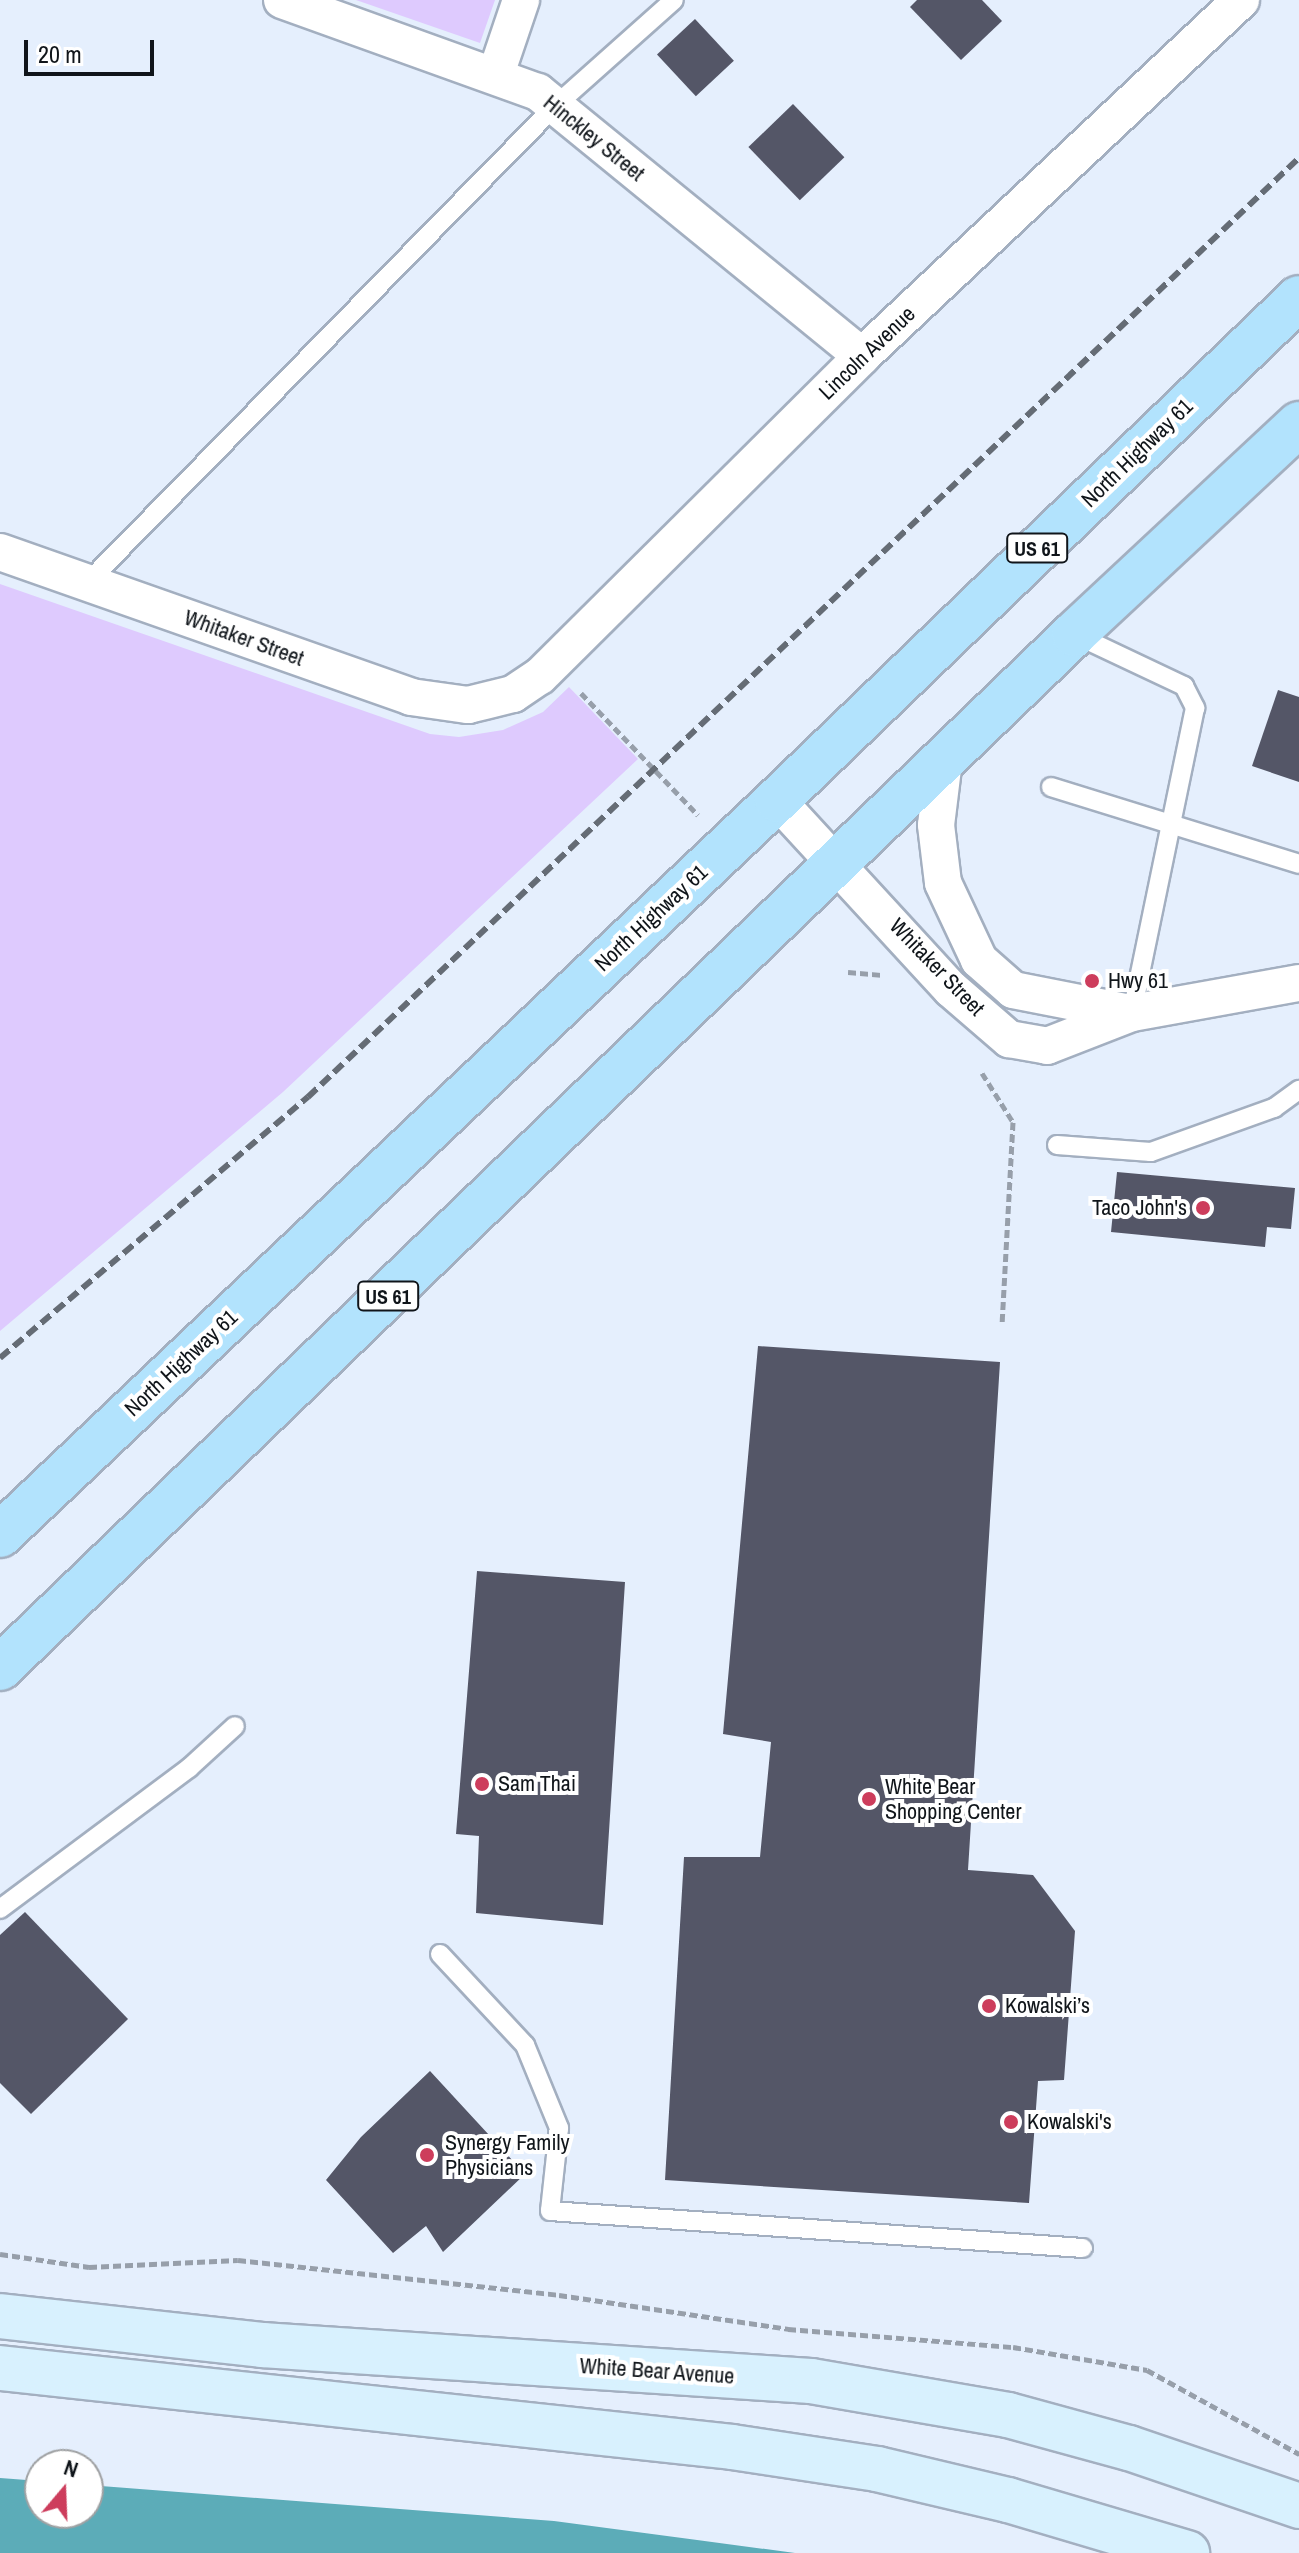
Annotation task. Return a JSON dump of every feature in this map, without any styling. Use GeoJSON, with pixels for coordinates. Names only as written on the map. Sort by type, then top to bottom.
{"type":"FeatureCollection","features":[{"type":"Feature","properties":{"kind":"main road","name":"North Highway 61"},"geometry":{"type":"LineString","coordinates":[[0,1535],[777,800],[1299,298]]}},
{"type":"Feature","properties":{"kind":"main road","name":"US 61"},"geometry":{"type":"LineString","coordinates":[[0,1668],[1074,634],[1299,424]]}},
{"type":"Feature","properties":{"kind":"main road","name":"White Bear Avenue"},"geometry":{"type":"LineString","coordinates":[[0,2316],[262,2345],[811,2381],[1008,2415],[1129,2448],[1299,2506]]}},
{"type":"Feature","properties":{"kind":"main road"},"geometry":{"type":"LineString","coordinates":[[0,2368],[732,2447],[848,2465],[1008,2500],[1187,2553]]}},
{"type":"Feature","properties":{"kind":"street","name":"Hinckley Street"},"geometry":{"type":"LineString","coordinates":[[282,0],[496,74],[538,92],[862,356]]}},
{"type":"Feature","properties":{"kind":"street"},"geometry":{"type":"LineString","coordinates":[[496,74],[521,0]]}},
{"type":"Feature","properties":{"kind":"street","name":"Lincoln Avenue"},"geometry":{"type":"LineString","coordinates":[[492,701],[527,687],[862,356],[1241,0]]}},
{"type":"Feature","properties":{"kind":"street","name":"Whitaker Street"},"geometry":{"type":"LineString","coordinates":[[0,552],[411,697],[455,705],[492,701]]}},
{"type":"Feature","properties":{"kind":"street","name":"Whitaker Street"},"geometry":{"type":"LineString","coordinates":[[944,760],[936,825],[943,883],[979,960],[1013,990],[1132,1013]]}},
{"type":"Feature","properties":{"kind":"street","name":"Whitaker Street"},"geometry":{"type":"LineString","coordinates":[[777,800],[951,989],[1009,1039],[1047,1046],[1132,1013],[1299,983]]}},
{"type":"Feature","properties":{"kind":"lane"},"geometry":{"type":"LineString","coordinates":[[87,583],[555,106],[674,0]]}},
{"type":"Feature","properties":{"kind":"lane"},"geometry":{"type":"LineString","coordinates":[[1074,634],[1184,686],[1195,708],[1132,1013]]}},
{"type":"Feature","properties":{"kind":"lane"},"geometry":{"type":"LineString","coordinates":[[1051,787],[1299,864]]}},
{"type":"Feature","properties":{"kind":"lane"},"geometry":{"type":"LineString","coordinates":[[1057,1145],[1151,1152],[1274,1108],[1299,1090]]}},
{"type":"Feature","properties":{"kind":"lane"},"geometry":{"type":"LineString","coordinates":[[0,1909],[189,1768],[235,1726]]}},
{"type":"Feature","properties":{"kind":"lane"},"geometry":{"type":"LineString","coordinates":[[440,1954],[525,2045],[559,2128],[550,2211],[1083,2248]]}},
{"type":"Feature","properties":{"kind":"path"},"geometry":{"type":"LineString","coordinates":[[552,663],[685,801]]}},
{"type":"Feature","properties":{"kind":"path"},"geometry":{"type":"LineString","coordinates":[[848,972],[869,970],[896,981]]}},
{"type":"Feature","properties":{"kind":"path"},"geometry":{"type":"LineString","coordinates":[[977,1066],[1013,1122],[1002,1324]]}},
{"type":"Feature","properties":{"kind":"path"},"geometry":{"type":"LineString","coordinates":[[0,2254],[89,2267],[238,2260],[559,2295],[773,2327],[1013,2347],[1147,2370],[1299,2454]]}},
{"type":"Feature","properties":{"kind":"shaded area"},"geometry":{"type":"Polygon","coordinates":[[[356,0],[495,0],[480,43],[356,0]]]}},
{"type":"Feature","properties":{"kind":"shaded area"},"geometry":{"type":"Polygon","coordinates":[[[0,584],[430,734],[459,737],[503,730],[543,712],[569,687],[638,759],[283,1092],[0,1331],[0,584]]]}},
{"type":"Feature","properties":{"kind":"water"},"geometry":{"type":"Polygon","coordinates":[[[0,2478],[24,2480],[24,2529],[104,2529],[104,2486],[554,2521],[795,2553],[0,2553],[0,2478]]]}},
{"type":"Feature","properties":{"kind":"building"},"geometry":{"type":"Polygon","coordinates":[[[917,0],[982,0],[1002,21],[961,60],[910,7],[917,0]]]}},
{"type":"Feature","properties":{"kind":"building"},"geometry":{"type":"Polygon","coordinates":[[[695,19],[734,61],[696,96],[657,54],[695,19]]]}},
{"type":"Feature","properties":{"kind":"building"},"geometry":{"type":"Polygon","coordinates":[[[793,104],[844,157],[800,200],[748,147],[793,104]]]}},
{"type":"Feature","properties":{"kind":"building"},"geometry":{"type":"Polygon","coordinates":[[[1278,690],[1299,697],[1299,782],[1252,766],[1278,690]]]}},
{"type":"Feature","properties":{"kind":"building","name":"Taco John's"},"geometry":{"type":"Polygon","coordinates":[[[1117,1172],[1295,1188],[1291,1229],[1267,1227],[1265,1247],[1111,1232],[1117,1172]]]}},
{"type":"Feature","properties":{"kind":"building","name":"White Bear Shopping Center"},"geometry":{"type":"Polygon","coordinates":[[[758,1346],[1000,1362],[968,1870],[1033,1875],[1075,1931],[1064,2080],[1038,2081],[1029,2203],[665,2180],[684,1857],[760,1857],[771,1742],[723,1734],[758,1346]]]}},
{"type":"Feature","properties":{"kind":"building"},"geometry":{"type":"Polygon","coordinates":[[[477,1571],[625,1582],[603,1925],[476,1913],[479,1836],[456,1834],[477,1571]]]}},
{"type":"Feature","properties":{"kind":"building"},"geometry":{"type":"Polygon","coordinates":[[[25,1912],[128,2019],[31,2114],[0,2083],[0,1935],[25,1912]]]}},
{"type":"Feature","properties":{"kind":"building","name":"Synergy Family Physicians"},"geometry":{"type":"Polygon","coordinates":[[[430,2071],[525,2174],[443,2252],[426,2226],[393,2253],[326,2180],[361,2137],[430,2071]]]}},
{"type":"Feature","properties":{"kind":"railway"},"geometry":{"type":"LineString","coordinates":[[0,1358],[308,1097],[1299,158]]}},
{"type":"Feature","properties":{"kind":"place","name":"Hwy 61"},"geometry":{"type":"Point","coordinates":[1092,981]}},
{"type":"Feature","properties":{"kind":"place","name":"Taco John's"},"geometry":{"type":"Point","coordinates":[1203,1208]}},
{"type":"Feature","properties":{"kind":"place","name":"Sam Thai"},"geometry":{"type":"Point","coordinates":[482,1784]}},
{"type":"Feature","properties":{"kind":"place","name":"White Bear Shopping Center"},"geometry":{"type":"Point","coordinates":[869,1799]}},
{"type":"Feature","properties":{"kind":"place","name":"Kowalski’s"},"geometry":{"type":"Point","coordinates":[989,2006]}},
{"type":"Feature","properties":{"kind":"place","name":"Kowalski's"},"geometry":{"type":"Point","coordinates":[1011,2122]}},
{"type":"Feature","properties":{"kind":"place","name":"Synergy Family Physicians"},"geometry":{"type":"Point","coordinates":[427,2155]}}]}
